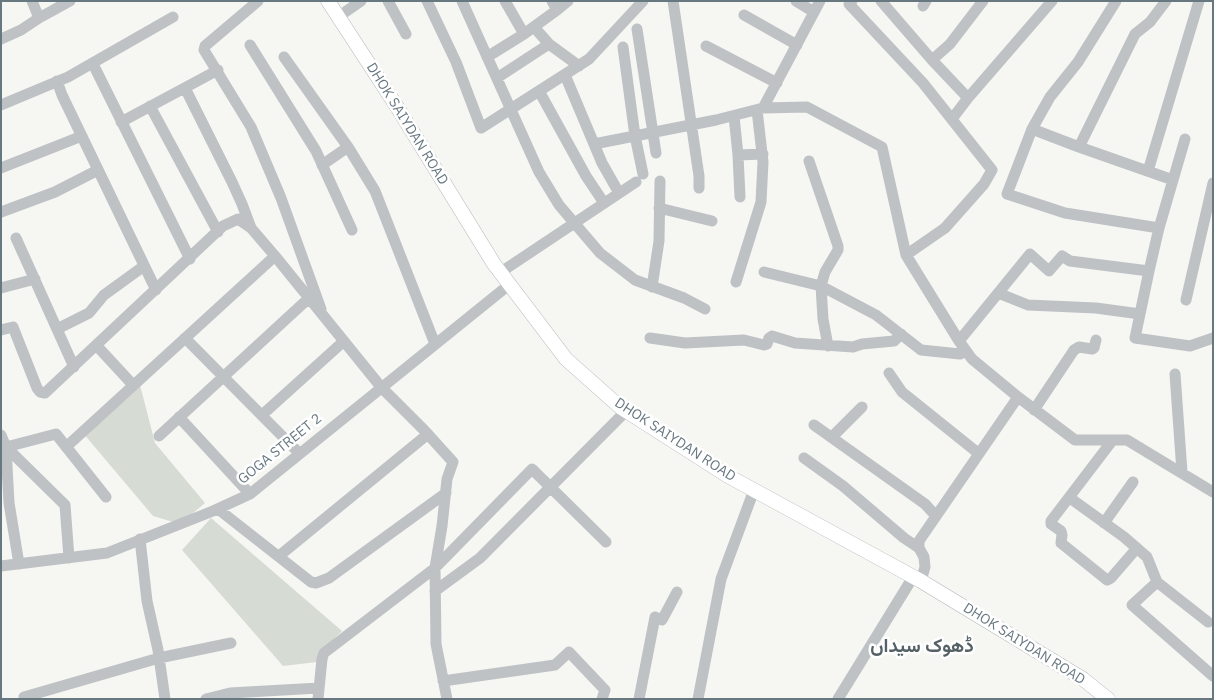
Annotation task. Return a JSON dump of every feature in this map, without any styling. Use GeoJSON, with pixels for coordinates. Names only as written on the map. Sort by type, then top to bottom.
{"type":"FeatureCollection","features":[{"type":"Feature","properties":{"kind":"main road","name":"DHOK SAIYDAN ROAD"},"geometry":{"type":"LineString","coordinates":[[328,1],[400,110],[501,272],[566,359],[626,411],[728,476],[917,579],[1083,679],[1108,699]]}},
{"type":"Feature","properties":{"kind":"street"},"geometry":{"type":"LineString","coordinates":[[32,1],[39,18]]}},
{"type":"Feature","properties":{"kind":"street"},"geometry":{"type":"LineString","coordinates":[[1,39],[21,30],[70,1]]}},
{"type":"Feature","properties":{"kind":"street"},"geometry":{"type":"LineString","coordinates":[[258,1],[205,46],[204,50],[218,70],[251,127],[281,198],[323,315]]}},
{"type":"Feature","properties":{"kind":"street"},"geometry":{"type":"LineString","coordinates":[[338,17],[361,1]]}},
{"type":"Feature","properties":{"kind":"street"},"geometry":{"type":"LineString","coordinates":[[388,1],[406,34]]}},
{"type":"Feature","properties":{"kind":"street"},"geometry":{"type":"LineString","coordinates":[[427,1],[456,62],[481,128],[589,59],[643,1]]}},
{"type":"Feature","properties":{"kind":"street"},"geometry":{"type":"LineString","coordinates":[[462,1],[539,172],[559,205],[576,222],[600,253],[636,280],[684,298],[704,309]]}},
{"type":"Feature","properties":{"kind":"street"},"geometry":{"type":"LineString","coordinates":[[505,1],[529,30],[579,66]]}},
{"type":"Feature","properties":{"kind":"street"},"geometry":{"type":"LineString","coordinates":[[487,57],[529,30],[554,6],[568,1]]}},
{"type":"Feature","properties":{"kind":"street"},"geometry":{"type":"LineString","coordinates":[[673,1],[699,176],[699,188]]}},
{"type":"Feature","properties":{"kind":"street"},"geometry":{"type":"LineString","coordinates":[[796,1],[814,12]]}},
{"type":"Feature","properties":{"kind":"street"},"geometry":{"type":"LineString","coordinates":[[736,282],[761,202],[763,154],[760,109],[777,83],[820,1]]}},
{"type":"Feature","properties":{"kind":"street"},"geometry":{"type":"LineString","coordinates":[[852,1],[849,4],[923,83],[992,170],[984,184],[945,228],[906,255]]}},
{"type":"Feature","properties":{"kind":"street"},"geometry":{"type":"LineString","coordinates":[[881,1],[968,98]]}},
{"type":"Feature","properties":{"kind":"street"},"geometry":{"type":"LineString","coordinates":[[932,60],[950,44],[983,1]]}},
{"type":"Feature","properties":{"kind":"street"},"geometry":{"type":"LineString","coordinates":[[952,119],[1052,1]]}},
{"type":"Feature","properties":{"kind":"street"},"geometry":{"type":"LineString","coordinates":[[1116,1],[1078,62],[1050,97],[1032,130],[1007,194],[1065,213],[1159,228]]}},
{"type":"Feature","properties":{"kind":"street"},"geometry":{"type":"LineString","coordinates":[[1079,147],[1135,34],[1150,22],[1166,1]]}},
{"type":"Feature","properties":{"kind":"street"},"geometry":{"type":"LineString","coordinates":[[1148,171],[1199,1]]}},
{"type":"Feature","properties":{"kind":"street"},"geometry":{"type":"LineString","coordinates":[[744,15],[797,45]]}},
{"type":"Feature","properties":{"kind":"street"},"geometry":{"type":"LineString","coordinates":[[1,105],[58,82],[173,17]]}},
{"type":"Feature","properties":{"kind":"street"},"geometry":{"type":"LineString","coordinates":[[637,29],[656,153]]}},
{"type":"Feature","properties":{"kind":"street"},"geometry":{"type":"LineString","coordinates":[[250,44],[316,151],[352,230]]}},
{"type":"Feature","properties":{"kind":"street"},"geometry":{"type":"LineString","coordinates":[[497,78],[549,44]]}},
{"type":"Feature","properties":{"kind":"street"},"geometry":{"type":"LineString","coordinates":[[706,46],[777,83]]}},
{"type":"Feature","properties":{"kind":"street"},"geometry":{"type":"LineString","coordinates":[[501,272],[640,178],[623,48]]}},
{"type":"Feature","properties":{"kind":"street"},"geometry":{"type":"LineString","coordinates":[[284,57],[348,148],[375,191],[435,344]]}},
{"type":"Feature","properties":{"kind":"street"},"geometry":{"type":"LineString","coordinates":[[92,64],[190,259]]}},
{"type":"Feature","properties":{"kind":"street"},"geometry":{"type":"LineString","coordinates":[[121,122],[218,70]]}},
{"type":"Feature","properties":{"kind":"street"},"geometry":{"type":"LineString","coordinates":[[564,75],[602,164],[619,193]]}},
{"type":"Feature","properties":{"kind":"street"},"geometry":{"type":"LineString","coordinates":[[58,82],[62,95],[156,290]]}},
{"type":"Feature","properties":{"kind":"street"},"geometry":{"type":"LineString","coordinates":[[185,88],[232,182],[251,228]]}},
{"type":"Feature","properties":{"kind":"street"},"geometry":{"type":"LineString","coordinates":[[539,91],[586,176],[604,204]]}},
{"type":"Feature","properties":{"kind":"street"},"geometry":{"type":"LineString","coordinates":[[150,106],[218,232]]}},
{"type":"Feature","properties":{"kind":"street"},"geometry":{"type":"LineString","coordinates":[[594,144],[760,109],[807,107],[882,147],[906,255],[972,358],[1034,410],[1075,440],[1128,440],[1213,492]]}},
{"type":"Feature","properties":{"kind":"street"},"geometry":{"type":"LineString","coordinates":[[734,116],[740,197]]}},
{"type":"Feature","properties":{"kind":"street"},"geometry":{"type":"LineString","coordinates":[[1032,130],[1173,180]]}},
{"type":"Feature","properties":{"kind":"street"},"geometry":{"type":"LineString","coordinates":[[1,168],[82,136]]}},
{"type":"Feature","properties":{"kind":"street"},"geometry":{"type":"LineString","coordinates":[[1185,139],[1159,228],[1134,338],[1190,346],[1213,338]]}},
{"type":"Feature","properties":{"kind":"street"},"geometry":{"type":"LineString","coordinates":[[322,165],[348,148]]}},
{"type":"Feature","properties":{"kind":"street"},"geometry":{"type":"LineString","coordinates":[[738,155],[763,154]]}},
{"type":"Feature","properties":{"kind":"street"},"geometry":{"type":"LineString","coordinates":[[809,161],[838,246],[838,250],[825,272],[821,286],[823,319],[828,346]]}},
{"type":"Feature","properties":{"kind":"street"},"geometry":{"type":"LineString","coordinates":[[1,212],[55,192],[98,170]]}},
{"type":"Feature","properties":{"kind":"street"},"geometry":{"type":"LineString","coordinates":[[652,287],[659,241],[660,182]]}},
{"type":"Feature","properties":{"kind":"street"},"geometry":{"type":"LineString","coordinates":[[1186,300],[1213,183]]}},
{"type":"Feature","properties":{"kind":"street"},"geometry":{"type":"LineString","coordinates":[[659,208],[712,221]]}},
{"type":"Feature","properties":{"kind":"street"},"geometry":{"type":"LineString","coordinates":[[1,330],[13,327],[40,392],[45,392],[97,346],[223,226],[238,219],[251,228],[381,387],[453,462],[447,479],[435,568],[436,644],[447,699]]}},
{"type":"Feature","properties":{"kind":"street"},"geometry":{"type":"LineString","coordinates":[[16,238],[74,366]]}},
{"type":"Feature","properties":{"kind":"street"},"geometry":{"type":"LineString","coordinates":[[959,340],[1030,254],[1049,271],[1062,256],[1070,262],[1150,272]]}},
{"type":"Feature","properties":{"kind":"street"},"geometry":{"type":"LineString","coordinates":[[66,447],[275,256]]}},
{"type":"Feature","properties":{"kind":"street"},"geometry":{"type":"LineString","coordinates":[[58,330],[89,313],[104,296],[144,266]]}},
{"type":"Feature","properties":{"kind":"street"},"geometry":{"type":"LineString","coordinates":[[764,272],[821,286],[876,315],[926,352],[960,354],[966,351]]}},
{"type":"Feature","properties":{"kind":"street"},"geometry":{"type":"LineString","coordinates":[[1,288],[35,279]]}},
{"type":"Feature","properties":{"kind":"street","name":"GOGA STREET 2"},"geometry":{"type":"LineString","coordinates":[[1,566],[107,553],[218,509],[250,494],[510,284]]}},
{"type":"Feature","properties":{"kind":"street"},"geometry":{"type":"LineString","coordinates":[[998,293],[1028,305],[1096,308],[1140,314]]}},
{"type":"Feature","properties":{"kind":"street"},"geometry":{"type":"LineString","coordinates":[[159,436],[308,298]]}},
{"type":"Feature","properties":{"kind":"street"},"geometry":{"type":"LineString","coordinates":[[650,338],[684,343],[744,340],[764,346],[772,336],[795,343],[853,347],[862,344],[894,341],[901,334]]}},
{"type":"Feature","properties":{"kind":"street"},"geometry":{"type":"LineString","coordinates":[[186,338],[299,453]]}},
{"type":"Feature","properties":{"kind":"street"},"geometry":{"type":"LineString","coordinates":[[1034,410],[1074,350],[1080,347],[1092,349],[1096,340]]}},
{"type":"Feature","properties":{"kind":"street"},"geometry":{"type":"LineString","coordinates":[[262,415],[344,341]]}},
{"type":"Feature","properties":{"kind":"street"},"geometry":{"type":"LineString","coordinates":[[97,346],[133,385]]}},
{"type":"Feature","properties":{"kind":"street"},"geometry":{"type":"LineString","coordinates":[[889,373],[902,392],[978,453]]}},
{"type":"Feature","properties":{"kind":"street"},"geometry":{"type":"LineString","coordinates":[[1175,374],[1182,472]]}},
{"type":"Feature","properties":{"kind":"street"},"geometry":{"type":"LineString","coordinates":[[918,548],[919,541],[1018,397]]}},
{"type":"Feature","properties":{"kind":"street"},"geometry":{"type":"LineString","coordinates":[[832,437],[862,407]]}},
{"type":"Feature","properties":{"kind":"street"},"geometry":{"type":"LineString","coordinates":[[435,591],[480,558],[626,411]]}},
{"type":"Feature","properties":{"kind":"street"},"geometry":{"type":"LineString","coordinates":[[180,417],[250,494]]}},
{"type":"Feature","properties":{"kind":"street"},"geometry":{"type":"LineString","coordinates":[[814,425],[925,504],[936,516]]}},
{"type":"Feature","properties":{"kind":"street"},"geometry":{"type":"LineString","coordinates":[[1,434],[6,447],[9,503],[19,564]]}},
{"type":"Feature","properties":{"kind":"street"},"geometry":{"type":"LineString","coordinates":[[6,447],[56,434],[106,497]]}},
{"type":"Feature","properties":{"kind":"street"},"geometry":{"type":"LineString","coordinates":[[279,556],[428,434]]}},
{"type":"Feature","properties":{"kind":"street"},"geometry":{"type":"LineString","coordinates":[[1112,440],[1051,521],[1051,524],[1061,531],[1061,543],[1107,580],[1112,578],[1137,548]]}},
{"type":"Feature","properties":{"kind":"street"},"geometry":{"type":"LineString","coordinates":[[6,447],[65,505],[69,558]]}},
{"type":"Feature","properties":{"kind":"street"},"geometry":{"type":"LineString","coordinates":[[804,458],[881,517],[918,548],[924,557],[925,567],[838,699]]}},
{"type":"Feature","properties":{"kind":"street"},"geometry":{"type":"LineString","coordinates":[[206,699],[230,693],[318,693],[324,653],[435,568],[532,469],[606,542]]}},
{"type":"Feature","properties":{"kind":"street"},"geometry":{"type":"LineString","coordinates":[[1104,522],[1134,482]]}},
{"type":"Feature","properties":{"kind":"street"},"geometry":{"type":"LineString","coordinates":[[698,699],[721,579],[754,490]]}},
{"type":"Feature","properties":{"kind":"street"},"geometry":{"type":"LineString","coordinates":[[218,509],[311,582],[316,583],[329,578],[446,493]]}},
{"type":"Feature","properties":{"kind":"street"},"geometry":{"type":"LineString","coordinates":[[1070,498],[1137,548],[1147,557],[1157,582],[1208,622]]}},
{"type":"Feature","properties":{"kind":"street"},"geometry":{"type":"LineString","coordinates":[[140,539],[147,601],[159,658],[165,699]]}},
{"type":"Feature","properties":{"kind":"street"},"geometry":{"type":"LineString","coordinates":[[1157,582],[1132,605],[1213,676]]}},
{"type":"Feature","properties":{"kind":"street"},"geometry":{"type":"LineString","coordinates":[[639,699],[655,617],[662,620],[677,592]]}},
{"type":"Feature","properties":{"kind":"street"},"geometry":{"type":"LineString","coordinates":[[24,697],[159,658],[231,643]]}},
{"type":"Feature","properties":{"kind":"street"},"geometry":{"type":"LineString","coordinates":[[443,681],[556,665],[569,652],[605,690],[602,699]]}},
{"type":"Feature","properties":{"kind":"shaded area"},"geometry":{"type":"Polygon","coordinates":[[[140,385],[155,443],[205,503],[180,524],[153,516],[83,433],[140,385]]]}},
{"type":"Feature","properties":{"kind":"shaded area"},"geometry":{"type":"Polygon","coordinates":[[[211,518],[342,631],[321,651],[317,662],[283,666],[182,550],[211,518]]]}},
{"type":"Feature","properties":{"kind":"district","name":"ڈھوک سیداں"},"geometry":{"type":"Point","coordinates":[922,647]}}]}
